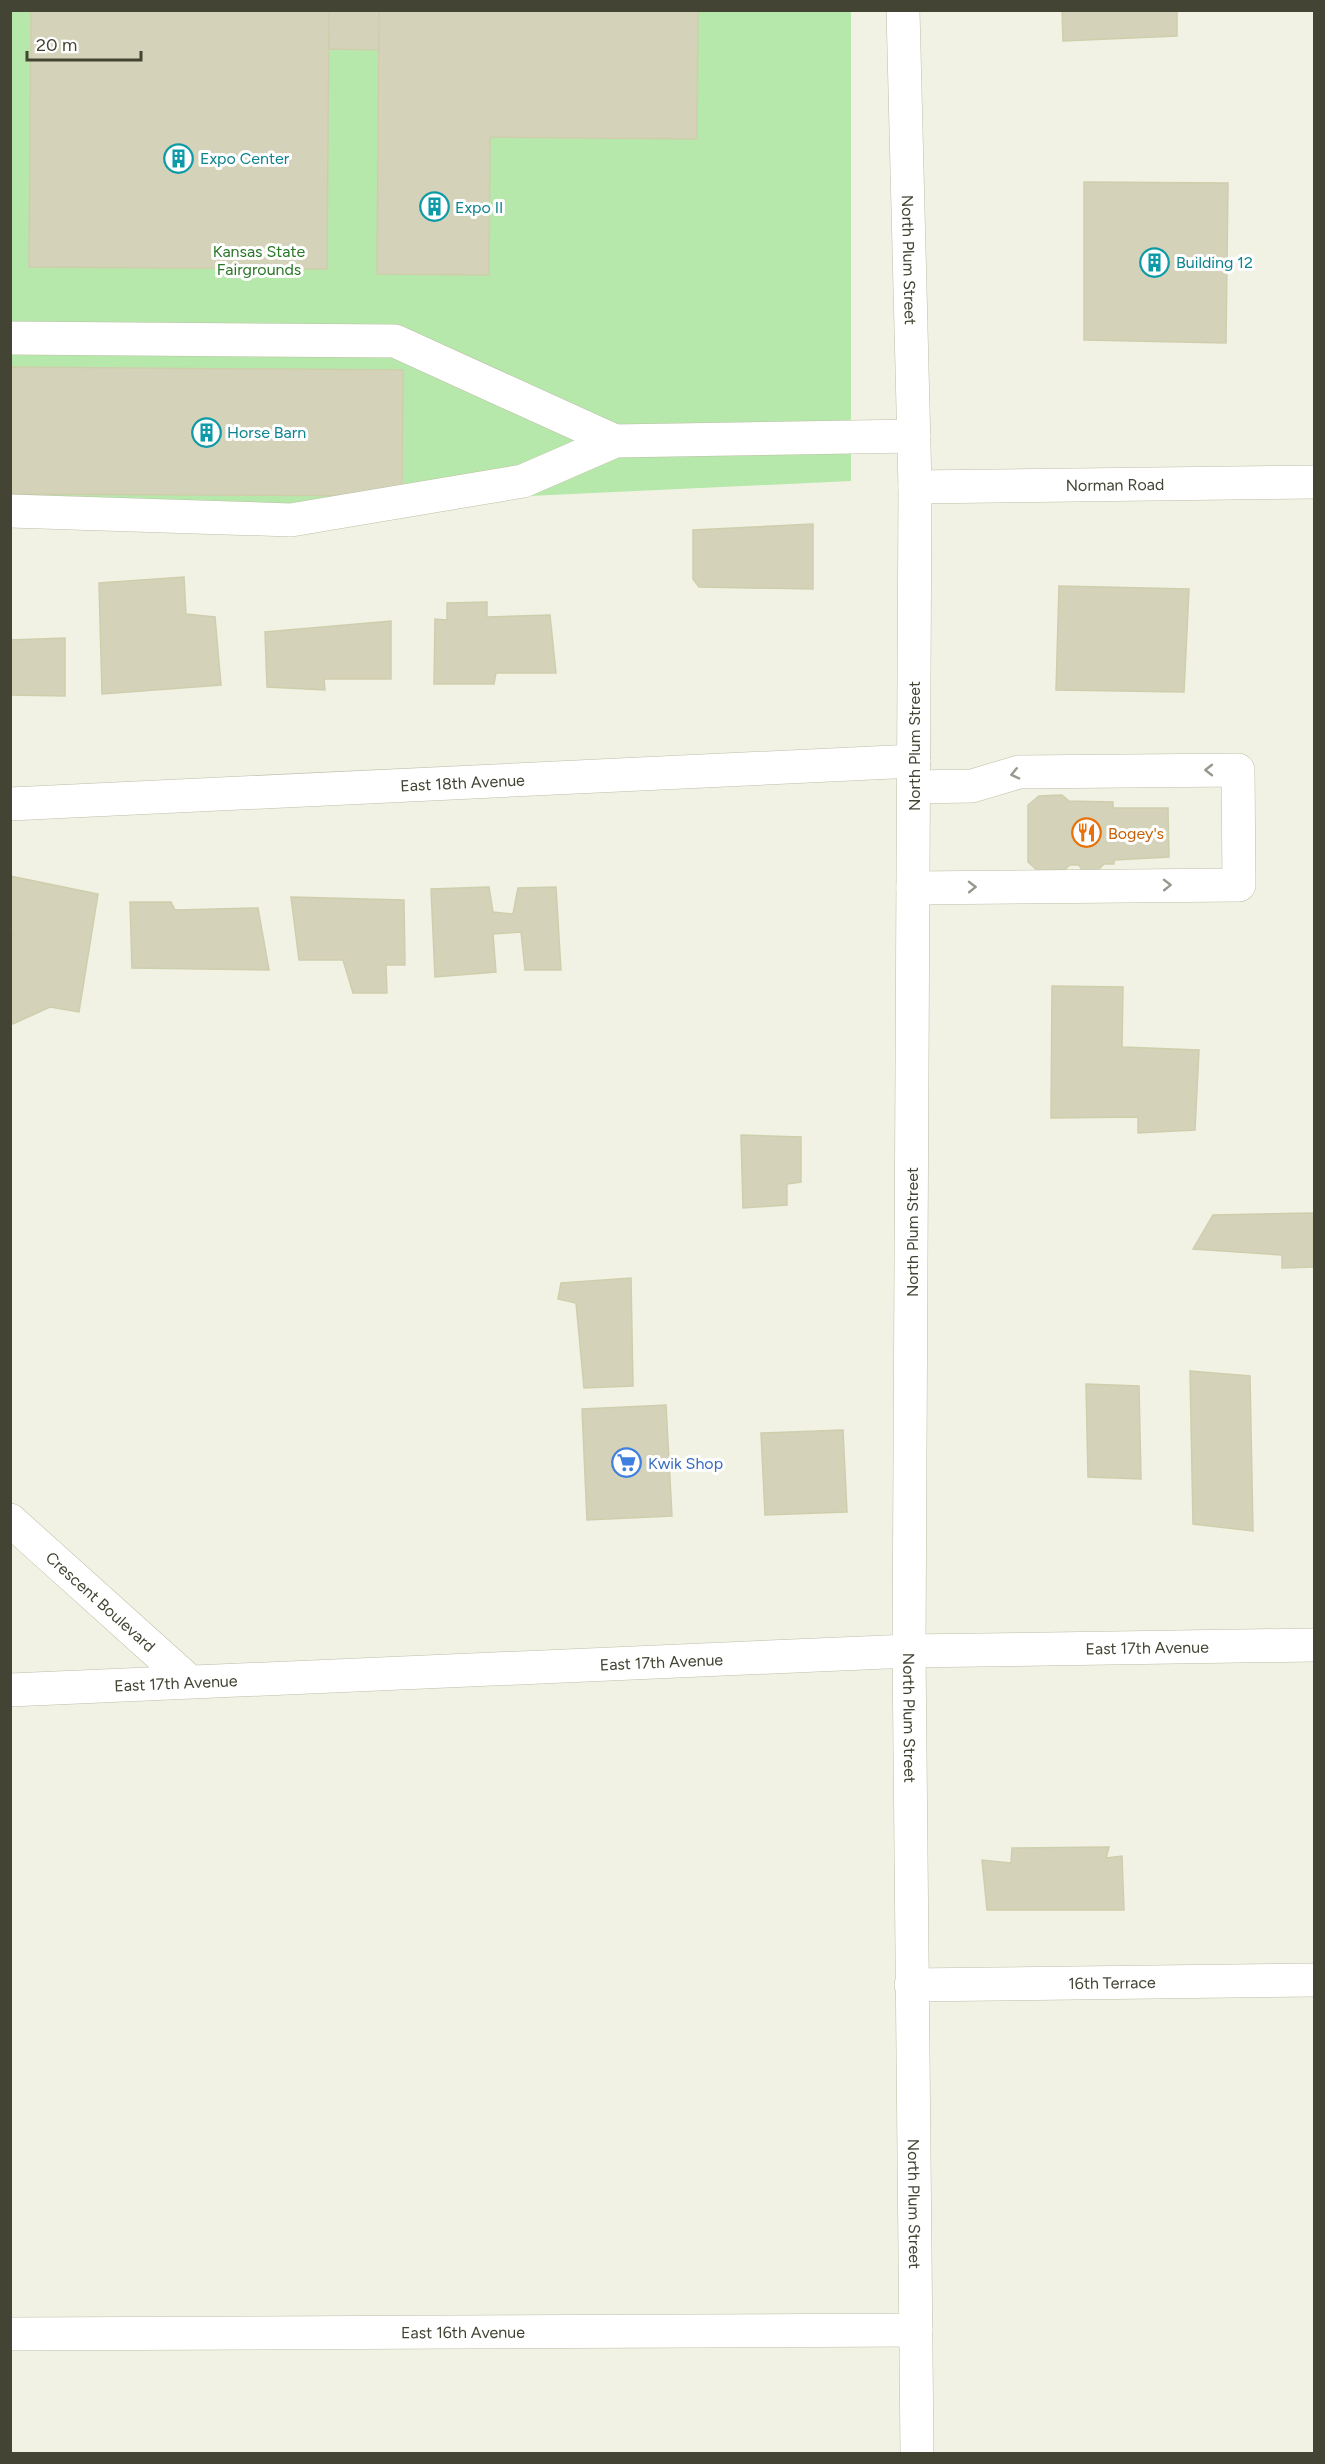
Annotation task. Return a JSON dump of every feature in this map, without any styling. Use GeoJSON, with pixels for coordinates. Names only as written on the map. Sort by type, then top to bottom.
{"type":"FeatureCollection","features":[{"type":"Feature","properties":{"kind":"street","name":"North Plum Street"},"geometry":{"type":"LineString","coordinates":[[903,10],[915,487],[909,1651],[917,2454]]}},
{"type":"Feature","properties":{"kind":"street"},"geometry":{"type":"LineString","coordinates":[[10,338],[395,341],[615,441]]}},
{"type":"Feature","properties":{"kind":"street"},"geometry":{"type":"LineString","coordinates":[[10,511],[291,520],[523,481],[615,441],[914,436]]}},
{"type":"Feature","properties":{"kind":"street","name":"Norman Road"},"geometry":{"type":"LineString","coordinates":[[915,487],[1314,482]]}},
{"type":"Feature","properties":{"kind":"street","name":"East 18th Avenue"},"geometry":{"type":"LineString","coordinates":[[10,804],[914,774],[972,786],[1019,772],[1238,770],[1239,885],[913,888]]}},
{"type":"Feature","properties":{"kind":"street","name":"Crescent Boulevard"},"geometry":{"type":"LineString","coordinates":[[10,1520],[189,1681]]}},
{"type":"Feature","properties":{"kind":"street","name":"East 17th Avenue"},"geometry":{"type":"LineString","coordinates":[[10,1690],[909,1651],[1314,1645]]}},
{"type":"Feature","properties":{"kind":"street","name":"16th Terrace"},"geometry":{"type":"LineString","coordinates":[[911,1985],[1314,1980]]}},
{"type":"Feature","properties":{"kind":"street","name":"East 16th Avenue"},"geometry":{"type":"LineString","coordinates":[[10,2334],[916,2330]]}},
{"type":"Feature","properties":{"kind":"green space","name":"Kansas State Fairgrounds"},"geometry":{"type":"Polygon","coordinates":[[[10,11],[851,11],[851,481],[11,520],[10,11]]]}},
{"type":"Feature","properties":{"kind":"building","name":"Expo Center"},"geometry":{"type":"Polygon","coordinates":[[[31,10],[329,10],[327,269],[29,267],[31,10]]]}},
{"type":"Feature","properties":{"kind":"building"},"geometry":{"type":"Polygon","coordinates":[[[329,10],[379,10],[379,50],[329,49],[329,10]]]}},
{"type":"Feature","properties":{"kind":"building","name":"Expo II"},"geometry":{"type":"Polygon","coordinates":[[[379,10],[698,10],[697,139],[490,137],[489,275],[377,274],[379,10]]]}},
{"type":"Feature","properties":{"kind":"building"},"geometry":{"type":"Polygon","coordinates":[[[1062,10],[1177,10],[1177,36],[1063,41],[1062,10]]]}},
{"type":"Feature","properties":{"kind":"building","name":"Building 12"},"geometry":{"type":"Polygon","coordinates":[[[1084,182],[1228,183],[1226,343],[1084,340],[1084,182]]]}},
{"type":"Feature","properties":{"kind":"building","name":"Horse Barn"},"geometry":{"type":"Polygon","coordinates":[[[10,367],[403,370],[402,496],[10,494],[10,367]]]}},
{"type":"Feature","properties":{"kind":"building"},"geometry":{"type":"Polygon","coordinates":[[[813,524],[813,589],[699,587],[693,579],[693,530],[813,524]]]}},
{"type":"Feature","properties":{"kind":"building"},"geometry":{"type":"Polygon","coordinates":[[[184,577],[186,614],[215,617],[221,685],[102,694],[99,583],[184,577]]]}},
{"type":"Feature","properties":{"kind":"building"},"geometry":{"type":"Polygon","coordinates":[[[1059,586],[1189,589],[1184,692],[1056,690],[1059,586]]]}},
{"type":"Feature","properties":{"kind":"building"},"geometry":{"type":"Polygon","coordinates":[[[487,602],[487,617],[550,615],[556,673],[496,673],[494,684],[434,684],[435,619],[447,620],[447,603],[487,602]]]}},
{"type":"Feature","properties":{"kind":"building"},"geometry":{"type":"Polygon","coordinates":[[[391,621],[391,679],[324,679],[325,690],[267,687],[265,632],[391,621]]]}},
{"type":"Feature","properties":{"kind":"building"},"geometry":{"type":"Polygon","coordinates":[[[65,638],[65,696],[10,695],[10,640],[65,638]]]}},
{"type":"Feature","properties":{"kind":"building"},"geometry":{"type":"Polygon","coordinates":[[[1062,795],[1069,801],[1113,802],[1113,808],[1168,808],[1169,857],[1114,860],[1114,864],[1104,864],[1098,870],[1082,870],[1079,865],[1070,865],[1063,871],[1039,872],[1028,862],[1028,805],[1039,796],[1062,795]]]}},
{"type":"Feature","properties":{"kind":"building"},"geometry":{"type":"Polygon","coordinates":[[[10,876],[98,894],[79,1012],[50,1007],[13,1024],[10,1022],[10,939],[14,934],[10,933],[10,876]]]}},
{"type":"Feature","properties":{"kind":"building"},"geometry":{"type":"Polygon","coordinates":[[[489,887],[493,912],[513,914],[518,888],[556,887],[561,970],[525,970],[521,932],[493,934],[496,972],[435,977],[431,889],[489,887]]]}},
{"type":"Feature","properties":{"kind":"building"},"geometry":{"type":"Polygon","coordinates":[[[291,897],[404,900],[405,965],[386,965],[387,993],[353,993],[343,960],[299,960],[291,897]]]}},
{"type":"Feature","properties":{"kind":"building"},"geometry":{"type":"Polygon","coordinates":[[[130,902],[171,902],[175,910],[258,908],[269,970],[132,968],[130,902]]]}},
{"type":"Feature","properties":{"kind":"building"},"geometry":{"type":"Polygon","coordinates":[[[1052,986],[1123,987],[1122,1047],[1199,1050],[1195,1130],[1138,1133],[1138,1117],[1051,1118],[1052,986]]]}},
{"type":"Feature","properties":{"kind":"building"},"geometry":{"type":"Polygon","coordinates":[[[741,1135],[801,1137],[801,1182],[787,1184],[787,1205],[743,1208],[741,1135]]]}},
{"type":"Feature","properties":{"kind":"building"},"geometry":{"type":"Polygon","coordinates":[[[1314,1213],[1314,1267],[1282,1268],[1282,1255],[1193,1249],[1213,1215],[1314,1213]]]}},
{"type":"Feature","properties":{"kind":"building"},"geometry":{"type":"Polygon","coordinates":[[[631,1278],[633,1386],[584,1388],[576,1303],[558,1299],[561,1283],[631,1278]]]}},
{"type":"Feature","properties":{"kind":"building"},"geometry":{"type":"Polygon","coordinates":[[[1190,1371],[1250,1376],[1253,1531],[1193,1524],[1190,1371]]]}},
{"type":"Feature","properties":{"kind":"building"},"geometry":{"type":"Polygon","coordinates":[[[1086,1384],[1139,1386],[1141,1479],[1088,1477],[1086,1384]]]}},
{"type":"Feature","properties":{"kind":"building","name":"Kwik Shop"},"geometry":{"type":"Polygon","coordinates":[[[666,1405],[672,1516],[587,1520],[582,1409],[666,1405]]]}},
{"type":"Feature","properties":{"kind":"building"},"geometry":{"type":"Polygon","coordinates":[[[843,1430],[847,1512],[765,1515],[761,1433],[843,1430]]]}},
{"type":"Feature","properties":{"kind":"building"},"geometry":{"type":"Polygon","coordinates":[[[1109,1847],[1106,1858],[1122,1856],[1124,1910],[987,1910],[982,1860],[1011,1863],[1012,1848],[1109,1847]]]}},
{"type":"Feature","properties":{"kind":"place","name":"Expo Center"},"geometry":{"type":"Point","coordinates":[179,158]}},
{"type":"Feature","properties":{"kind":"place","name":"Expo II"},"geometry":{"type":"Point","coordinates":[434,207]}},
{"type":"Feature","properties":{"kind":"place","name":"Building 12"},"geometry":{"type":"Point","coordinates":[1155,262]}},
{"type":"Feature","properties":{"kind":"place","name":"Horse Barn"},"geometry":{"type":"Point","coordinates":[206,432]}},
{"type":"Feature","properties":{"kind":"place","name":"Bogey's"},"geometry":{"type":"Point","coordinates":[1087,833]}},
{"type":"Feature","properties":{"kind":"place","name":"Kwik Shop"},"geometry":{"type":"Point","coordinates":[627,1463]}}]}
